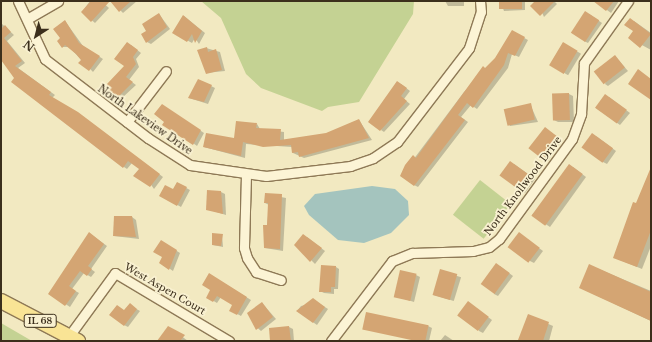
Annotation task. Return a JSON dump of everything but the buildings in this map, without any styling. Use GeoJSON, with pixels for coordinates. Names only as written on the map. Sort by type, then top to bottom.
{"type":"FeatureCollection","features":[{"type":"Feature","properties":{"kind":"main road","name":"IL 68"},"geometry":{"type":"LineString","coordinates":[[1,301],[74,339]]}},
{"type":"Feature","properties":{"kind":"street","name":"North Lakeview Drive"},"geometry":{"type":"LineString","coordinates":[[18,1],[45,59],[127,122],[190,165],[246,175],[307,174],[350,166],[373,158],[397,142],[469,48],[481,12],[480,1]]}},
{"type":"Feature","properties":{"kind":"street"},"geometry":{"type":"LineString","coordinates":[[27,19],[58,1]]}},
{"type":"Feature","properties":{"kind":"street","name":"North Knollwood Drive"},"geometry":{"type":"LineString","coordinates":[[332,341],[392,261],[412,253],[472,251],[489,247],[499,239],[572,139],[582,114],[584,62],[628,1]]}},
{"type":"Feature","properties":{"kind":"street"},"geometry":{"type":"LineString","coordinates":[[127,122],[166,71]]}},
{"type":"Feature","properties":{"kind":"street"},"geometry":{"type":"LineString","coordinates":[[246,175],[244,248],[247,258],[256,272],[281,280]]}},
{"type":"Feature","properties":{"kind":"street","name":"West Aspen Court"},"geometry":{"type":"LineString","coordinates":[[74,339],[115,273],[229,341]]}},
{"type":"Feature","properties":{"kind":"green space"},"geometry":{"type":"Polygon","coordinates":[[[201,1],[414,1],[413,14],[359,102],[328,107],[322,111],[261,88],[246,74],[221,18],[201,1]]]}},
{"type":"Feature","properties":{"kind":"green space"},"geometry":{"type":"Polygon","coordinates":[[[480,180],[511,204],[484,239],[453,215],[480,180]]]}},
{"type":"Feature","properties":{"kind":"green space"},"geometry":{"type":"Polygon","coordinates":[[[1,323],[32,341],[1,341],[1,323]]]}},
{"type":"Feature","properties":{"kind":"water"},"geometry":{"type":"Polygon","coordinates":[[[372,186],[395,189],[408,201],[409,215],[391,233],[364,243],[338,240],[309,215],[304,206],[315,194],[372,186]]]}}]}
